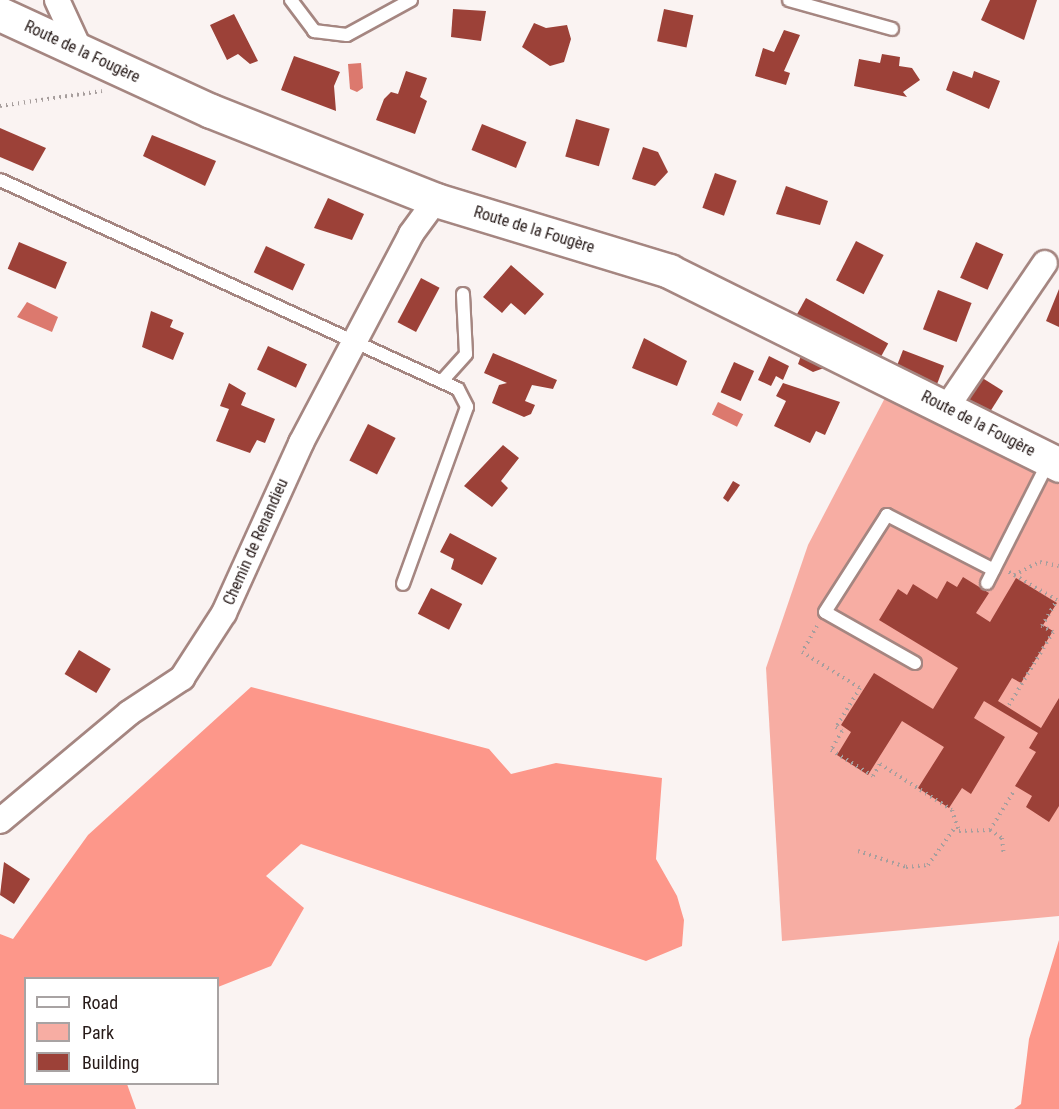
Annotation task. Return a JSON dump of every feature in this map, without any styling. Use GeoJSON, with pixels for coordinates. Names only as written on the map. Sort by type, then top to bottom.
{"type":"FeatureCollection","features":[{"type":"Feature","properties":{"kind":"street"},"geometry":{"type":"LineString","coordinates":[[57,0],[80,50]]}},
{"type":"Feature","properties":{"kind":"street","name":"Route de la Fougère"},"geometry":{"type":"LineString","coordinates":[[0,14],[211,111],[436,200],[669,271],[1054,462]]}},
{"type":"Feature","properties":{"kind":"street","name":"Chemin de Renandieu"},"geometry":{"type":"LineString","coordinates":[[0,821],[129,713],[182,678],[224,613],[356,338],[436,200]]}},
{"type":"Feature","properties":{"kind":"street"},"geometry":{"type":"LineString","coordinates":[[947,407],[1045,263]]}},
{"type":"Feature","properties":{"kind":"lane"},"geometry":{"type":"LineString","coordinates":[[291,0],[314,31],[347,35],[411,0]]}},
{"type":"Feature","properties":{"kind":"lane"},"geometry":{"type":"LineString","coordinates":[[789,0],[892,28]]}},
{"type":"Feature","properties":{"kind":"lane"},"geometry":{"type":"LineString","coordinates":[[0,180],[356,338],[458,389],[467,407],[403,584]]}},
{"type":"Feature","properties":{"kind":"lane"},"geometry":{"type":"LineString","coordinates":[[442,381],[466,354],[464,294]]}},
{"type":"Feature","properties":{"kind":"lane"},"geometry":{"type":"LineString","coordinates":[[987,584],[1054,462]]}},
{"type":"Feature","properties":{"kind":"lane"},"geometry":{"type":"LineString","coordinates":[[915,663],[825,612],[887,515],[995,567]]}},
{"type":"Feature","properties":{"kind":"path"},"geometry":{"type":"LineString","coordinates":[[0,106],[106,91]]}},
{"type":"Feature","properties":{"kind":"path"},"geometry":{"type":"LineString","coordinates":[[1014,575],[1040,562],[1059,567]]}},
{"type":"Feature","properties":{"kind":"path"},"geometry":{"type":"LineString","coordinates":[[995,567],[1014,575],[1057,600],[1042,626],[1053,632],[1009,705]]}},
{"type":"Feature","properties":{"kind":"path"},"geometry":{"type":"LineString","coordinates":[[825,612],[802,652],[860,688],[836,727],[842,731],[831,750],[873,776],[880,764],[952,810],[956,826]]}},
{"type":"Feature","properties":{"kind":"path"},"geometry":{"type":"LineString","coordinates":[[956,826],[974,834],[990,830],[1014,791]]}},
{"type":"Feature","properties":{"kind":"path"},"geometry":{"type":"LineString","coordinates":[[858,851],[906,867],[928,864],[956,826]]}},
{"type":"Feature","properties":{"kind":"path"},"geometry":{"type":"LineString","coordinates":[[990,830],[1002,838],[1004,856]]}},
{"type":"Feature","properties":{"kind":"green space"},"geometry":{"type":"Polygon","coordinates":[[[887,394],[1059,476],[1059,916],[782,941],[766,668],[808,545],[887,394]]]}},
{"type":"Feature","properties":{"kind":"shaded area"},"geometry":{"type":"Polygon","coordinates":[[[361,63],[363,88],[357,92],[350,89],[348,64],[361,63]]]}},
{"type":"Feature","properties":{"kind":"shaded area"},"geometry":{"type":"Polygon","coordinates":[[[27,302],[58,317],[52,332],[17,317],[27,302]]]}},
{"type":"Feature","properties":{"kind":"shaded area"},"geometry":{"type":"Polygon","coordinates":[[[718,402],[743,414],[737,427],[712,415],[718,402]]]}},
{"type":"Feature","properties":{"kind":"shaded area"},"geometry":{"type":"Polygon","coordinates":[[[251,687],[489,749],[511,774],[556,763],[662,778],[656,859],[677,896],[684,920],[682,946],[646,961],[301,844],[266,876],[304,908],[271,966],[219,987],[219,977],[24,977],[24,1085],[127,1085],[136,1109],[0,1109],[0,934],[13,939],[88,835],[251,687]]]}},
{"type":"Feature","properties":{"kind":"shaded area"},"geometry":{"type":"Polygon","coordinates":[[[1059,940],[1059,1109],[1014,1109],[1021,1104],[1029,1039],[1059,940]]]}},
{"type":"Feature","properties":{"kind":"building"},"geometry":{"type":"Polygon","coordinates":[[[990,0],[1037,0],[1024,40],[981,20],[990,0]]]}},
{"type":"Feature","properties":{"kind":"building"},"geometry":{"type":"Polygon","coordinates":[[[453,9],[486,11],[481,41],[451,37],[453,9]]]}},
{"type":"Feature","properties":{"kind":"building"},"geometry":{"type":"Polygon","coordinates":[[[664,9],[693,15],[686,48],[657,41],[664,9]]]}},
{"type":"Feature","properties":{"kind":"building"},"geometry":{"type":"Polygon","coordinates":[[[234,14],[258,61],[250,64],[238,54],[227,60],[210,25],[234,14]]]}},
{"type":"Feature","properties":{"kind":"building"},"geometry":{"type":"Polygon","coordinates":[[[534,23],[546,28],[567,25],[571,39],[564,62],[550,66],[522,47],[534,23]]]}},
{"type":"Feature","properties":{"kind":"building"},"geometry":{"type":"Polygon","coordinates":[[[784,30],[800,35],[784,71],[790,73],[786,85],[755,76],[763,48],[774,52],[784,30]]]}},
{"type":"Feature","properties":{"kind":"building"},"geometry":{"type":"Polygon","coordinates":[[[882,54],[900,57],[899,66],[912,68],[920,80],[903,92],[907,97],[854,86],[859,59],[880,63],[882,54]]]}},
{"type":"Feature","properties":{"kind":"building"},"geometry":{"type":"Polygon","coordinates":[[[294,56],[340,72],[334,86],[336,111],[281,90],[294,56]]]}},
{"type":"Feature","properties":{"kind":"building"},"geometry":{"type":"Polygon","coordinates":[[[406,71],[427,78],[420,97],[427,101],[415,134],[376,120],[384,99],[391,92],[398,94],[406,71]]]}},
{"type":"Feature","properties":{"kind":"building"},"geometry":{"type":"Polygon","coordinates":[[[953,71],[972,78],[974,71],[1000,81],[989,109],[946,90],[953,71]]]}},
{"type":"Feature","properties":{"kind":"building"},"geometry":{"type":"Polygon","coordinates":[[[576,119],[610,129],[599,166],[565,156],[576,119]]]}},
{"type":"Feature","properties":{"kind":"building"},"geometry":{"type":"Polygon","coordinates":[[[482,124],[527,142],[516,168],[472,150],[482,124]]]}},
{"type":"Feature","properties":{"kind":"building"},"geometry":{"type":"Polygon","coordinates":[[[0,128],[46,148],[33,171],[0,157],[0,128]]]}},
{"type":"Feature","properties":{"kind":"building"},"geometry":{"type":"Polygon","coordinates":[[[152,135],[216,161],[205,186],[143,156],[152,135]]]}},
{"type":"Feature","properties":{"kind":"building"},"geometry":{"type":"Polygon","coordinates":[[[643,147],[658,152],[668,172],[655,186],[632,179],[643,147]]]}},
{"type":"Feature","properties":{"kind":"building"},"geometry":{"type":"Polygon","coordinates":[[[715,173],[737,181],[724,216],[702,208],[715,173]]]}},
{"type":"Feature","properties":{"kind":"building"},"geometry":{"type":"Polygon","coordinates":[[[786,186],[828,201],[820,225],[776,214],[786,186]]]}},
{"type":"Feature","properties":{"kind":"building"},"geometry":{"type":"Polygon","coordinates":[[[328,198],[364,214],[352,240],[314,228],[328,198]]]}},
{"type":"Feature","properties":{"kind":"building"},"geometry":{"type":"Polygon","coordinates":[[[856,241],[884,255],[864,294],[836,280],[856,241]]]}},
{"type":"Feature","properties":{"kind":"building"},"geometry":{"type":"Polygon","coordinates":[[[19,242],[67,262],[56,289],[8,269],[19,242]]]}},
{"type":"Feature","properties":{"kind":"building"},"geometry":{"type":"Polygon","coordinates":[[[976,242],[1003,254],[988,290],[960,278],[976,242]]]}},
{"type":"Feature","properties":{"kind":"building"},"geometry":{"type":"Polygon","coordinates":[[[266,246],[305,264],[293,290],[254,272],[266,246]]]}},
{"type":"Feature","properties":{"kind":"building"},"geometry":{"type":"Polygon","coordinates":[[[511,265],[544,294],[525,315],[511,303],[502,313],[483,297],[511,265]]]}},
{"type":"Feature","properties":{"kind":"building"},"geometry":{"type":"Polygon","coordinates":[[[421,278],[440,288],[416,332],[398,322],[421,278]]]}},
{"type":"Feature","properties":{"kind":"building"},"geometry":{"type":"Polygon","coordinates":[[[1059,289],[1059,327],[1046,321],[1059,289]]]}},
{"type":"Feature","properties":{"kind":"building"},"geometry":{"type":"Polygon","coordinates":[[[938,290],[972,303],[957,342],[923,329],[938,290]]]}},
{"type":"Feature","properties":{"kind":"building"},"geometry":{"type":"Polygon","coordinates":[[[806,298],[888,344],[878,362],[796,316],[806,298]]]}},
{"type":"Feature","properties":{"kind":"building"},"geometry":{"type":"Polygon","coordinates":[[[151,311],[173,320],[170,327],[184,333],[173,360],[142,347],[151,311]]]}},
{"type":"Feature","properties":{"kind":"building"},"geometry":{"type":"Polygon","coordinates":[[[644,338],[687,361],[677,386],[632,368],[644,338]]]}},
{"type":"Feature","properties":{"kind":"building"},"geometry":{"type":"Polygon","coordinates":[[[805,345],[829,358],[824,368],[813,372],[798,364],[805,345]]]}},
{"type":"Feature","properties":{"kind":"building"},"geometry":{"type":"Polygon","coordinates":[[[268,346],[307,364],[296,388],[257,370],[268,346]]]}},
{"type":"Feature","properties":{"kind":"building"},"geometry":{"type":"Polygon","coordinates":[[[903,350],[944,366],[936,387],[895,371],[903,350]]]}},
{"type":"Feature","properties":{"kind":"building"},"geometry":{"type":"Polygon","coordinates":[[[493,353],[557,380],[553,389],[532,385],[525,401],[535,405],[531,414],[524,417],[492,403],[499,385],[507,383],[484,373],[493,353]]]}},
{"type":"Feature","properties":{"kind":"building"},"geometry":{"type":"Polygon","coordinates":[[[769,356],[789,366],[783,380],[776,376],[771,386],[758,380],[769,356]]]}},
{"type":"Feature","properties":{"kind":"building"},"geometry":{"type":"Polygon","coordinates":[[[734,362],[754,371],[741,401],[721,392],[734,362]]]}},
{"type":"Feature","properties":{"kind":"building"},"geometry":{"type":"Polygon","coordinates":[[[976,374],[1003,391],[986,418],[959,401],[976,374]]]}},
{"type":"Feature","properties":{"kind":"building"},"geometry":{"type":"Polygon","coordinates":[[[229,383],[246,393],[241,405],[275,419],[265,443],[257,440],[250,453],[216,441],[229,409],[220,406],[229,383]]]}},
{"type":"Feature","properties":{"kind":"building"},"geometry":{"type":"Polygon","coordinates":[[[783,383],[840,402],[825,435],[816,431],[810,443],[774,426],[786,401],[776,396],[783,383]]]}},
{"type":"Feature","properties":{"kind":"building"},"geometry":{"type":"Polygon","coordinates":[[[368,424],[396,438],[377,475],[349,461],[368,424]]]}},
{"type":"Feature","properties":{"kind":"building"},"geometry":{"type":"Polygon","coordinates":[[[503,445],[519,458],[501,481],[508,488],[492,507],[464,486],[503,445]]]}},
{"type":"Feature","properties":{"kind":"building"},"geometry":{"type":"Polygon","coordinates":[[[733,481],[740,485],[728,502],[723,498],[733,481]]]}},
{"type":"Feature","properties":{"kind":"building"},"geometry":{"type":"Polygon","coordinates":[[[450,533],[497,558],[482,585],[451,569],[454,559],[440,552],[450,533]]]}},
{"type":"Feature","properties":{"kind":"building"},"geometry":{"type":"Polygon","coordinates":[[[963,577],[989,593],[976,613],[990,622],[1016,578],[1057,603],[1043,625],[1053,631],[1021,683],[1012,678],[998,701],[1041,728],[1059,698],[1059,806],[1049,822],[1026,807],[1032,796],[1015,786],[1036,752],[1029,748],[1038,733],[984,701],[974,718],[1005,737],[971,794],[962,788],[949,808],[918,788],[944,747],[902,721],[868,775],[837,755],[851,732],[841,725],[874,673],[933,709],[958,668],[879,620],[898,589],[907,595],[913,584],[937,599],[947,581],[957,587],[963,577]]]}},
{"type":"Feature","properties":{"kind":"building"},"geometry":{"type":"Polygon","coordinates":[[[431,588],[462,604],[449,630],[418,614],[431,588]]]}},
{"type":"Feature","properties":{"kind":"building"},"geometry":{"type":"Polygon","coordinates":[[[79,650],[111,669],[96,693],[65,674],[79,650]]]}},
{"type":"Feature","properties":{"kind":"building"},"geometry":{"type":"Polygon","coordinates":[[[4,862],[30,879],[14,904],[0,895],[4,862]]]}}]}
